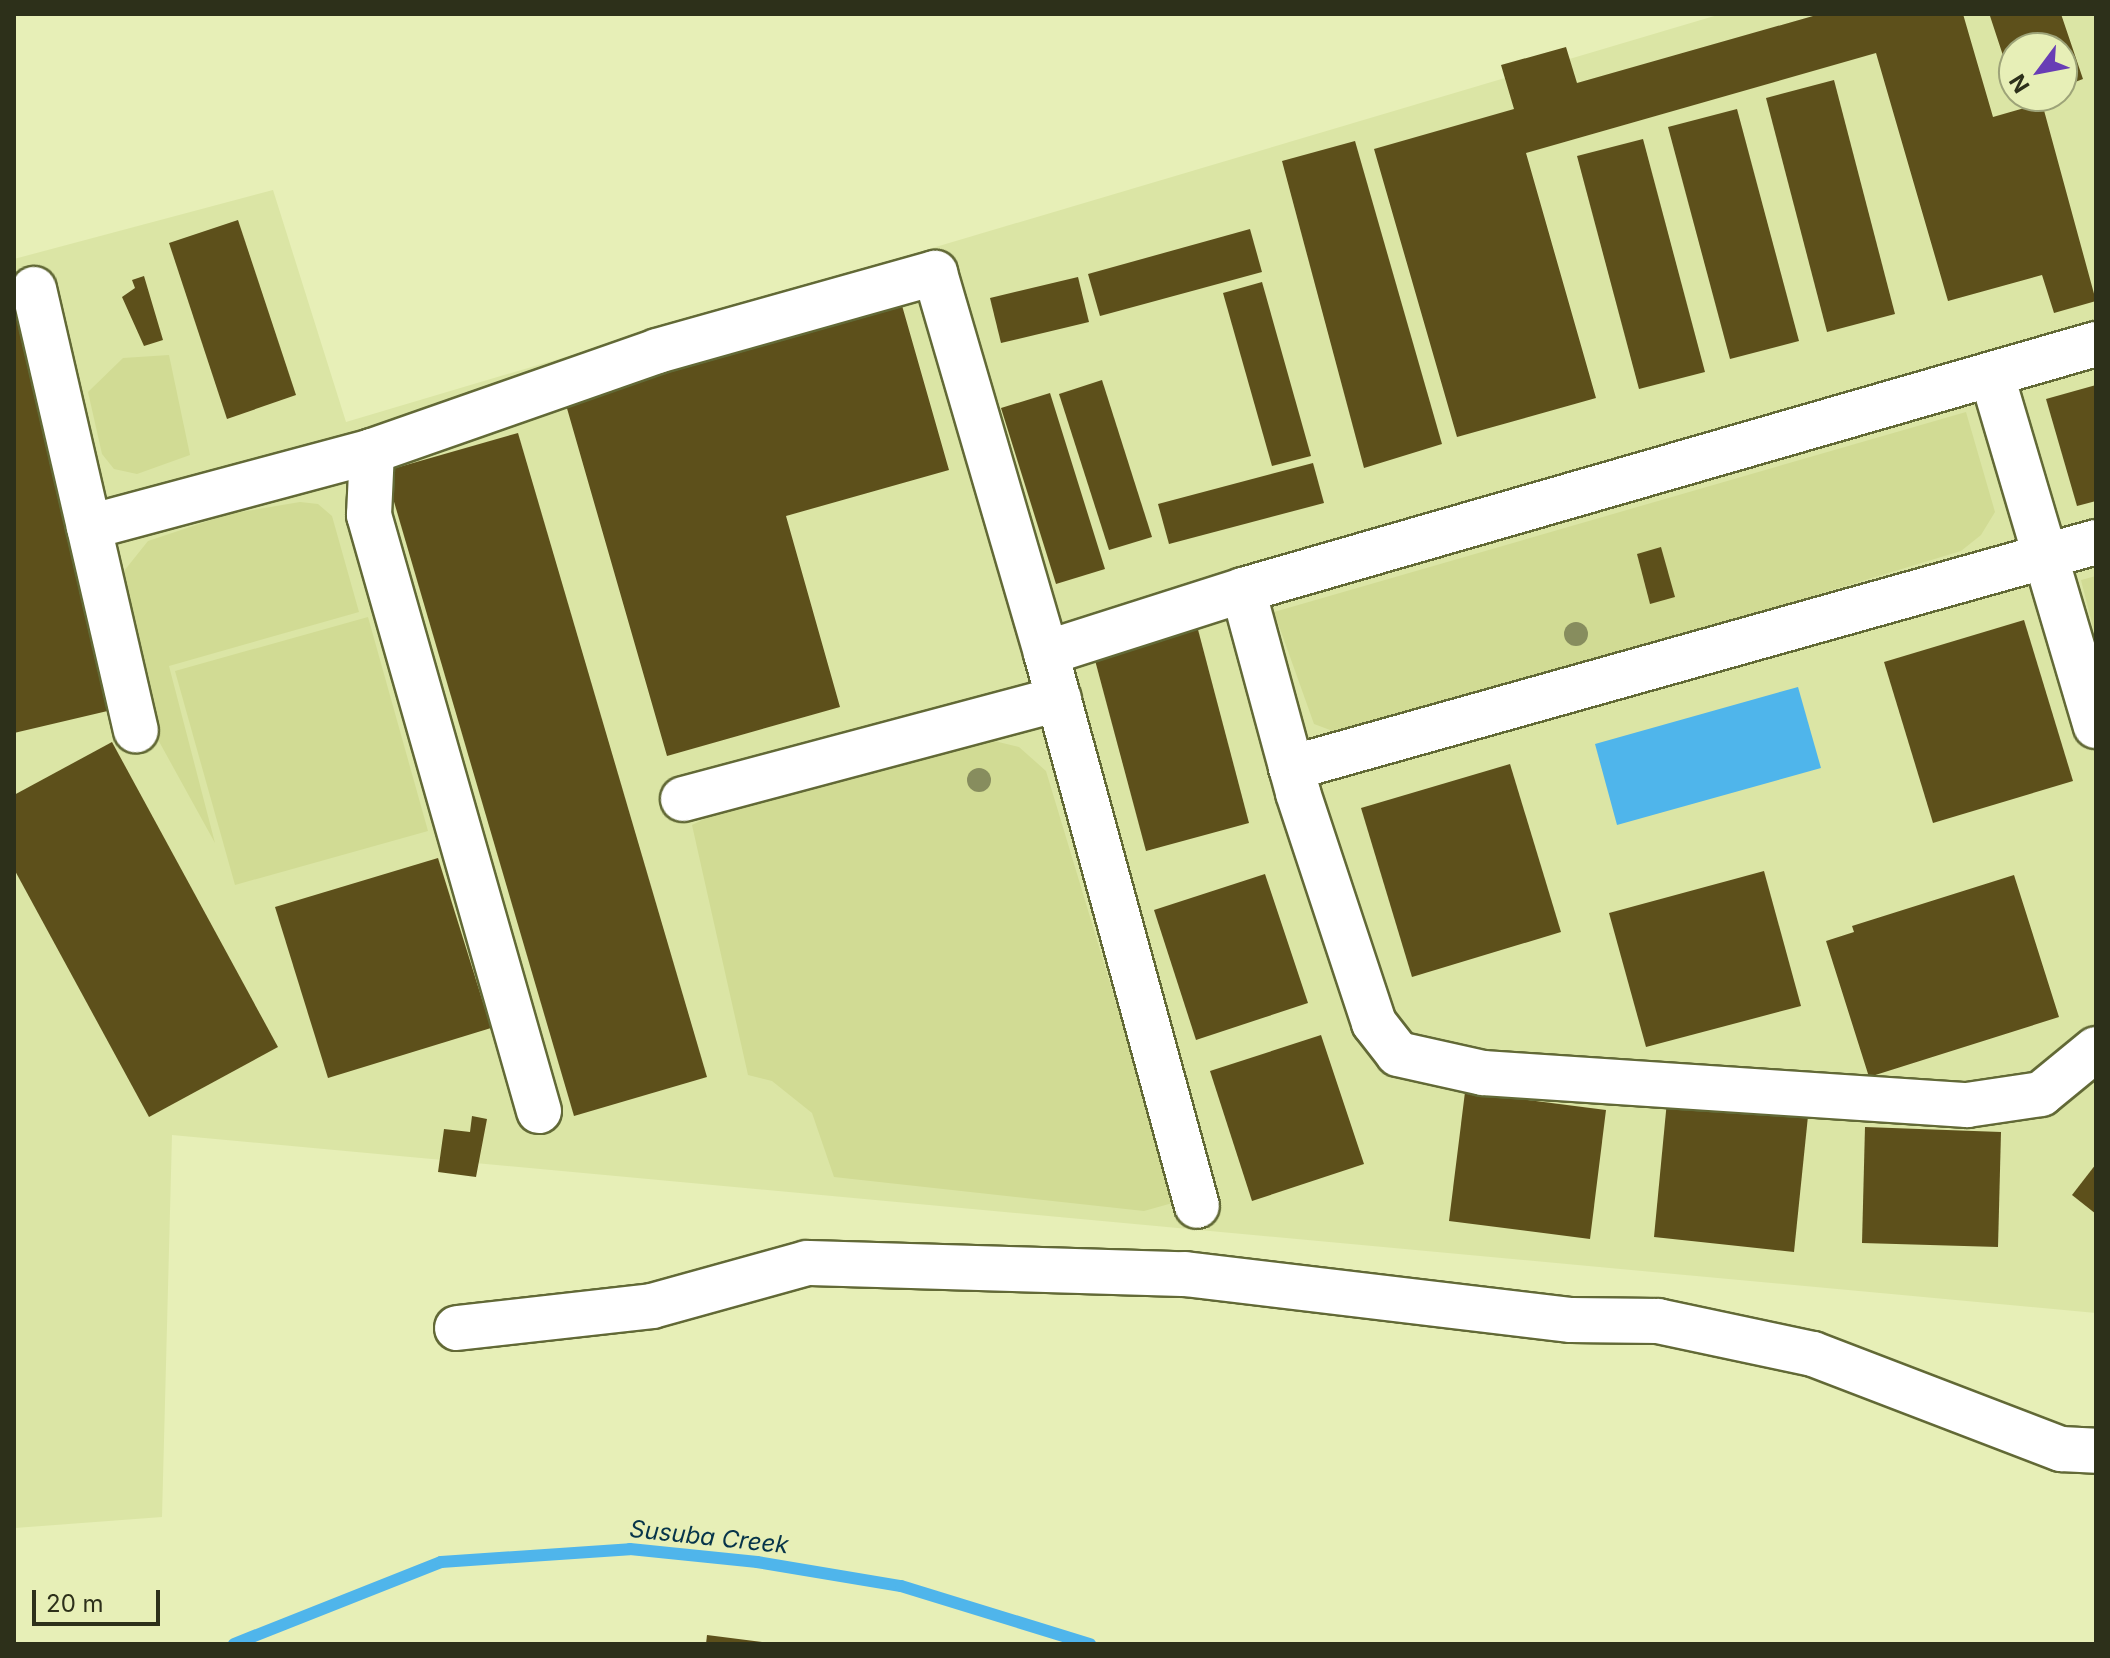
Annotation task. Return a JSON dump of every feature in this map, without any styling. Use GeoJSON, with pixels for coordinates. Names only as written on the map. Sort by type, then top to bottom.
{"type":"FeatureCollection","features":[{"type":"Feature","properties":{"kind":"street"},"geometry":{"type":"LineString","coordinates":[[89,527],[372,451],[657,351],[935,273],[1059,699],[1197,1206]]}},
{"type":"Feature","properties":{"kind":"street"},"geometry":{"type":"LineString","coordinates":[[34,289],[136,730]]}},
{"type":"Feature","properties":{"kind":"street"},"geometry":{"type":"LineString","coordinates":[[1046,653],[1243,590],[2096,344]]}},
{"type":"Feature","properties":{"kind":"street"},"geometry":{"type":"LineString","coordinates":[[1992,376],[2096,726]]}},
{"type":"Feature","properties":{"kind":"street"},"geometry":{"type":"LineString","coordinates":[[372,451],[369,515],[539,1111]]}},
{"type":"Feature","properties":{"kind":"street"},"geometry":{"type":"LineString","coordinates":[[1291,768],[2096,542]]}},
{"type":"Feature","properties":{"kind":"street"},"geometry":{"type":"LineString","coordinates":[[1243,590],[1291,768],[1374,1023],[1398,1054],[1483,1073],[1967,1105],[2041,1094],[2096,1049]]}},
{"type":"Feature","properties":{"kind":"street"},"geometry":{"type":"LineString","coordinates":[[683,799],[1059,699]]}},
{"type":"Feature","properties":{"kind":"street"},"geometry":{"type":"LineString","coordinates":[[457,1328],[652,1306],[807,1263],[1185,1274],[1555,1318],[1658,1321],[1813,1354],[2061,1449],[2096,1451]]}},
{"type":"Feature","properties":{"kind":"shaded area"},"geometry":{"type":"Polygon","coordinates":[[[1721,14],[2096,14],[2096,1313],[172,1135],[162,1517],[15,1528],[14,259],[273,190],[346,422],[1721,14]]]}},
{"type":"Feature","properties":{"kind":"shaded area"},"geometry":{"type":"Polygon","coordinates":[[[169,355],[190,455],[137,474],[114,469],[102,454],[88,392],[123,358],[169,355]]]}},
{"type":"Feature","properties":{"kind":"shaded area"},"geometry":{"type":"Polygon","coordinates":[[[1966,412],[1995,512],[1981,535],[1961,551],[1349,737],[1314,724],[1274,612],[1966,412]]]}},
{"type":"Feature","properties":{"kind":"shaded area"},"geometry":{"type":"Polygon","coordinates":[[[300,502],[318,504],[332,516],[359,612],[169,666],[215,843],[156,736],[124,571],[148,541],[229,514],[300,502]]]}},
{"type":"Feature","properties":{"kind":"shaded area"},"geometry":{"type":"Polygon","coordinates":[[[2096,576],[2096,639],[2081,580],[2096,576]]]}},
{"type":"Feature","properties":{"kind":"shaded area"},"geometry":{"type":"Polygon","coordinates":[[[368,617],[428,831],[235,885],[175,671],[368,617]]]}},
{"type":"Feature","properties":{"kind":"shaded area"},"geometry":{"type":"Polygon","coordinates":[[[986,739],[1019,747],[1046,771],[1176,1202],[1144,1211],[834,1177],[812,1113],[772,1081],[748,1075],[692,825],[722,810],[986,739]]]}},
{"type":"Feature","properties":{"kind":"water"},"geometry":{"type":"Polygon","coordinates":[[[1798,687],[1821,768],[1617,825],[1595,744],[1798,687]]]}},
{"type":"Feature","properties":{"kind":"building"},"geometry":{"type":"Polygon","coordinates":[[[1820,14],[1963,14],[1993,117],[2010,112],[2044,112],[2096,301],[2054,313],[2042,275],[1948,301],[1876,53],[1526,153],[1596,398],[1457,437],[1374,149],[1514,109],[1501,65],[1566,47],[1577,83],[1820,14]]]}},
{"type":"Feature","properties":{"kind":"building"},"geometry":{"type":"Polygon","coordinates":[[[2061,14],[2067,32],[1998,32],[1998,40],[1990,16],[2061,14]]]}},
{"type":"Feature","properties":{"kind":"building"},"geometry":{"type":"Polygon","coordinates":[[[2078,64],[2083,79],[2078,81],[2078,64]]]}},
{"type":"Feature","properties":{"kind":"building"},"geometry":{"type":"Polygon","coordinates":[[[1834,80],[1895,314],[1827,332],[1766,98],[1834,80]]]}},
{"type":"Feature","properties":{"kind":"building"},"geometry":{"type":"Polygon","coordinates":[[[1737,109],[1799,341],[1730,359],[1668,127],[1737,109]]]}},
{"type":"Feature","properties":{"kind":"building"},"geometry":{"type":"Polygon","coordinates":[[[1643,139],[1705,372],[1639,389],[1577,156],[1643,139]]]}},
{"type":"Feature","properties":{"kind":"building"},"geometry":{"type":"Polygon","coordinates":[[[1355,141],[1442,444],[1364,468],[1282,161],[1355,141]]]}},
{"type":"Feature","properties":{"kind":"building"},"geometry":{"type":"Polygon","coordinates":[[[238,220],[296,395],[227,419],[169,243],[238,220]]]}},
{"type":"Feature","properties":{"kind":"building"},"geometry":{"type":"Polygon","coordinates":[[[1250,229],[1262,272],[1100,316],[1088,274],[1250,229]]]}},
{"type":"Feature","properties":{"kind":"building"},"geometry":{"type":"Polygon","coordinates":[[[14,274],[116,709],[14,733],[14,274]]]}},
{"type":"Feature","properties":{"kind":"building"},"geometry":{"type":"Polygon","coordinates":[[[144,276],[163,340],[144,346],[122,297],[135,288],[132,280],[144,276]]]}},
{"type":"Feature","properties":{"kind":"building"},"geometry":{"type":"Polygon","coordinates":[[[1078,277],[1089,322],[1001,343],[990,298],[1078,277]]]}},
{"type":"Feature","properties":{"kind":"building"},"geometry":{"type":"Polygon","coordinates":[[[1262,282],[1311,456],[1272,466],[1223,293],[1262,282]]]}},
{"type":"Feature","properties":{"kind":"building"},"geometry":{"type":"Polygon","coordinates":[[[899,295],[949,470],[786,516],[840,707],[667,756],[562,391],[899,295]]]}},
{"type":"Feature","properties":{"kind":"building"},"geometry":{"type":"Polygon","coordinates":[[[1102,380],[1152,537],[1109,550],[1059,394],[1102,380]]]}},
{"type":"Feature","properties":{"kind":"building"},"geometry":{"type":"Polygon","coordinates":[[[2096,385],[2096,501],[2077,506],[2046,399],[2096,385]]]}},
{"type":"Feature","properties":{"kind":"building"},"geometry":{"type":"Polygon","coordinates":[[[1050,393],[1105,569],[1056,584],[1001,408],[1050,393]]]}},
{"type":"Feature","properties":{"kind":"building"},"geometry":{"type":"Polygon","coordinates":[[[518,433],[707,1077],[574,1116],[385,471],[518,433]]]}},
{"type":"Feature","properties":{"kind":"building"},"geometry":{"type":"Polygon","coordinates":[[[1313,463],[1324,503],[1169,544],[1158,504],[1313,463]]]}},
{"type":"Feature","properties":{"kind":"building"},"geometry":{"type":"Polygon","coordinates":[[[1661,547],[1675,597],[1650,604],[1637,554],[1661,547]]]}},
{"type":"Feature","properties":{"kind":"building"},"geometry":{"type":"Polygon","coordinates":[[[2024,620],[2073,781],[1933,823],[1884,662],[2024,620]]]}},
{"type":"Feature","properties":{"kind":"building"},"geometry":{"type":"Polygon","coordinates":[[[1196,622],[1249,823],[1146,851],[1092,649],[1196,622]]]}},
{"type":"Feature","properties":{"kind":"building"},"geometry":{"type":"Polygon","coordinates":[[[112,742],[278,1047],[149,1117],[14,869],[14,795],[112,742]]]}},
{"type":"Feature","properties":{"kind":"building"},"geometry":{"type":"Polygon","coordinates":[[[1510,764],[1561,932],[1412,977],[1361,808],[1510,764]]]}},
{"type":"Feature","properties":{"kind":"building"},"geometry":{"type":"Polygon","coordinates":[[[438,858],[491,1028],[328,1078],[275,907],[438,858]]]}},
{"type":"Feature","properties":{"kind":"building"},"geometry":{"type":"Polygon","coordinates":[[[1764,871],[1801,1006],[1646,1047],[1609,913],[1764,871]]]}},
{"type":"Feature","properties":{"kind":"building"},"geometry":{"type":"Polygon","coordinates":[[[1265,874],[1308,1003],[1196,1040],[1154,910],[1265,874]]]}},
{"type":"Feature","properties":{"kind":"building"},"geometry":{"type":"Polygon","coordinates":[[[2014,875],[2059,1017],[1869,1077],[1826,941],[1854,932],[1852,926],[2014,875]]]}},
{"type":"Feature","properties":{"kind":"building"},"geometry":{"type":"Polygon","coordinates":[[[1321,1035],[1364,1164],[1252,1201],[1210,1071],[1321,1035]]]}},
{"type":"Feature","properties":{"kind":"building"},"geometry":{"type":"Polygon","coordinates":[[[1465,1092],[1606,1110],[1590,1239],[1449,1221],[1465,1092]]]}},
{"type":"Feature","properties":{"kind":"building"},"geometry":{"type":"Polygon","coordinates":[[[1667,1101],[1808,1116],[1794,1252],[1654,1237],[1667,1101]]]}},
{"type":"Feature","properties":{"kind":"building"},"geometry":{"type":"Polygon","coordinates":[[[472,1116],[487,1119],[476,1177],[438,1172],[444,1129],[470,1132],[472,1116]]]}},
{"type":"Feature","properties":{"kind":"building"},"geometry":{"type":"Polygon","coordinates":[[[1865,1127],[2001,1132],[1998,1247],[1862,1243],[1865,1127]]]}},
{"type":"Feature","properties":{"kind":"building"},"geometry":{"type":"Polygon","coordinates":[[[2096,1164],[2096,1214],[2072,1195],[2096,1164]]]}},
{"type":"Feature","properties":{"kind":"building"},"geometry":{"type":"Polygon","coordinates":[[[707,1635],[762,1642],[762,1644],[706,1644],[707,1635]]]}},
{"type":"Feature","properties":{"kind":"waterway","name":"Susuba Creek"},"geometry":{"type":"LineString","coordinates":[[234,1644],[441,1562],[630,1549],[757,1562],[901,1586],[1090,1644]]}}]}
